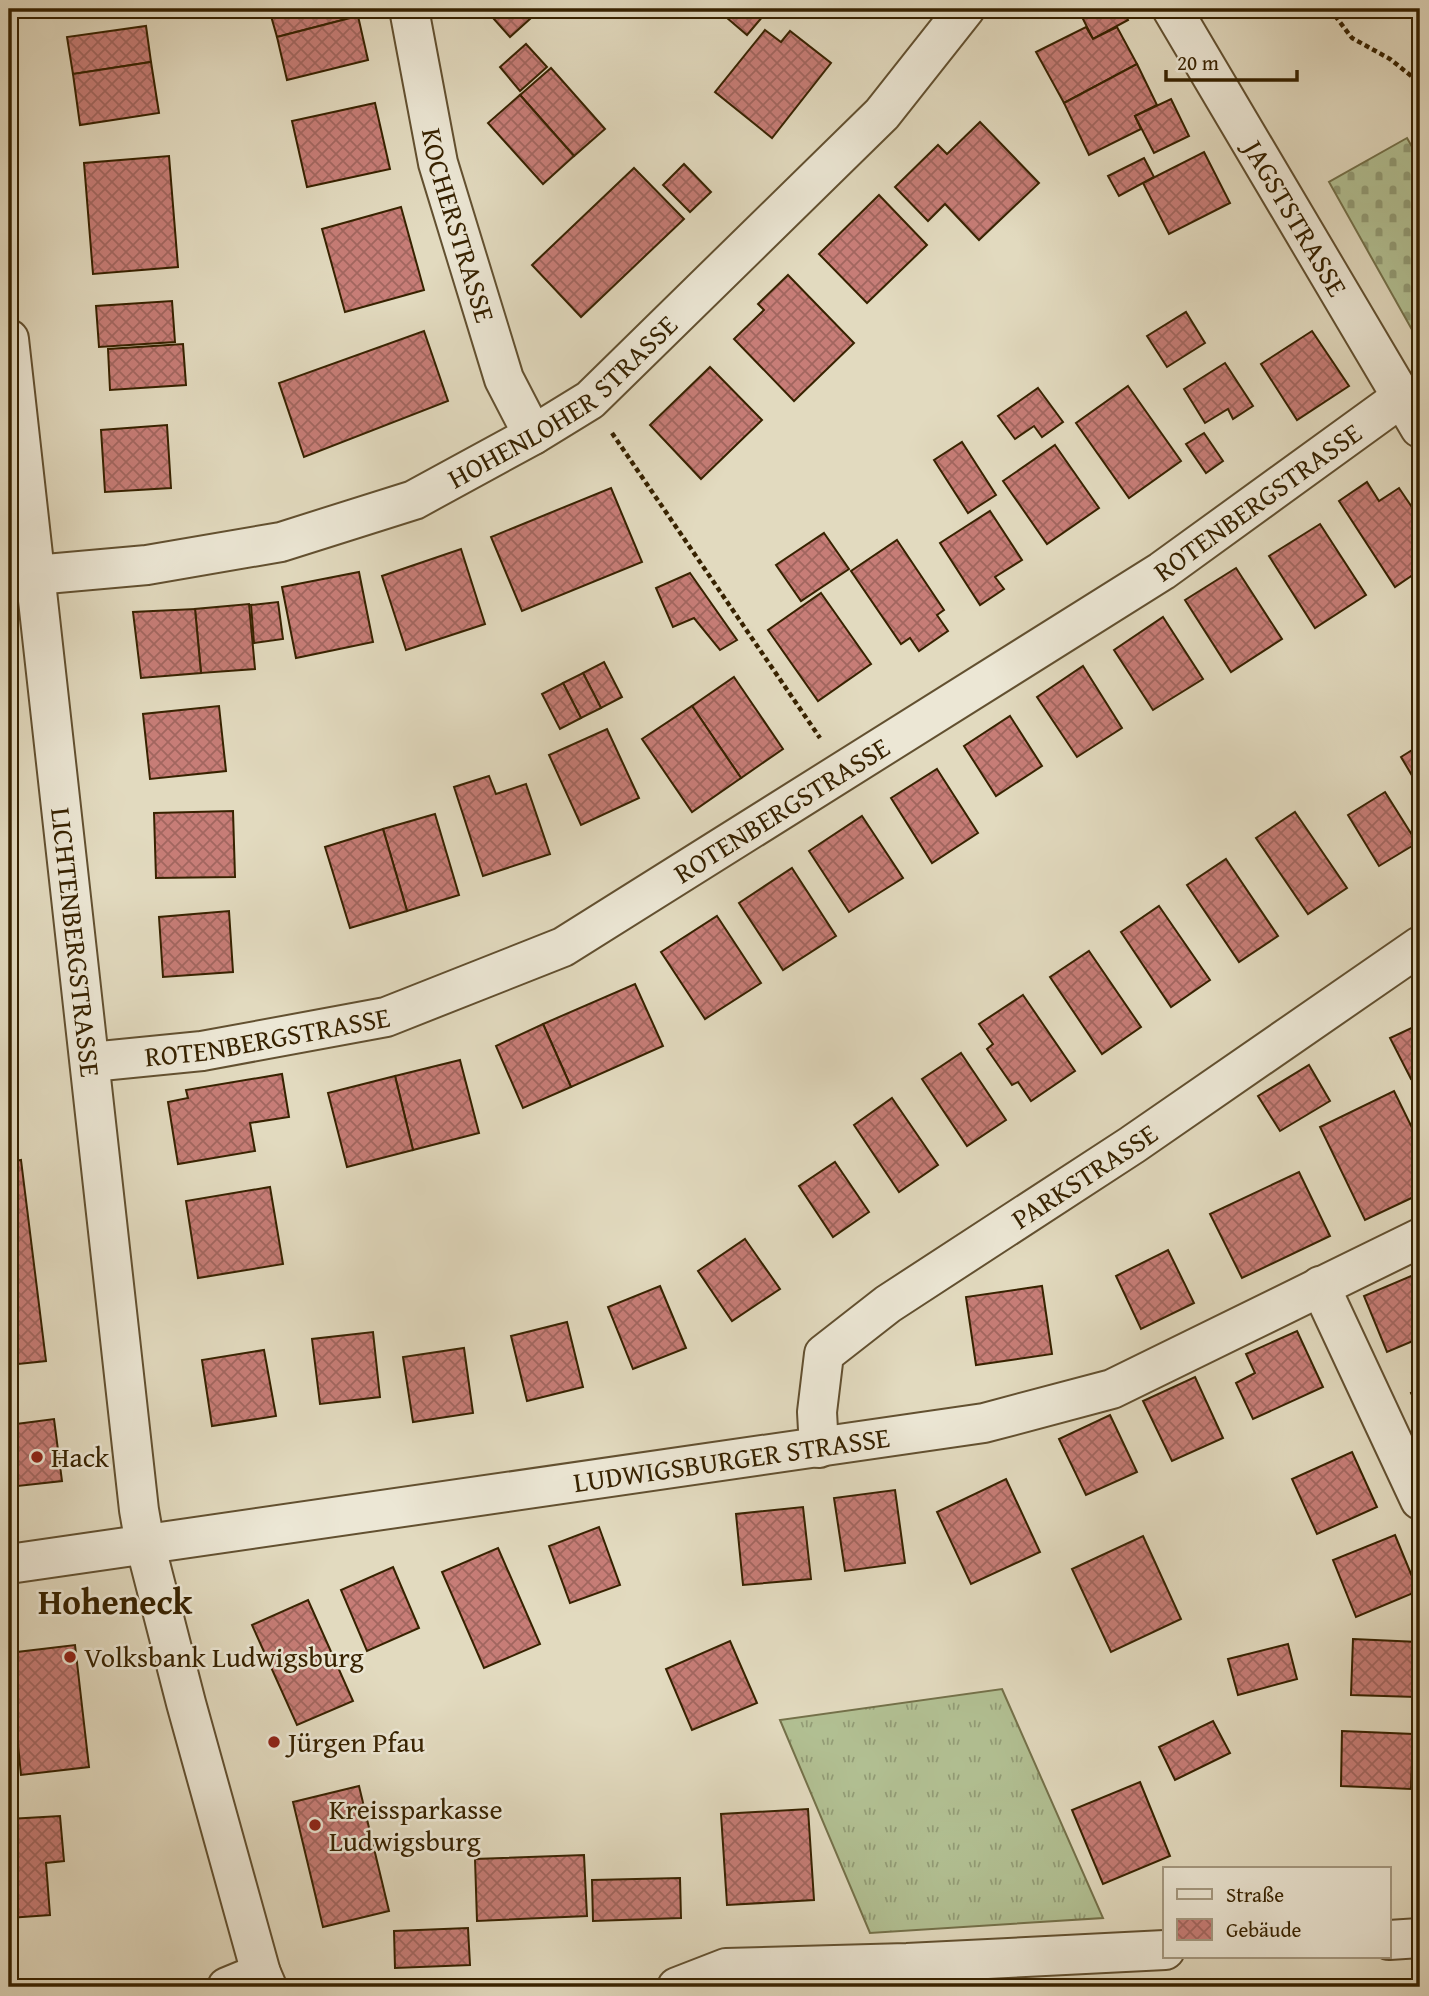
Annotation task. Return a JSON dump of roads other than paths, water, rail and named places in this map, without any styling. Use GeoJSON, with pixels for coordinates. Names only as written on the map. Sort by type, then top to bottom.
{"type":"FeatureCollection","features":[{"type":"Feature","properties":{"kind":"street","name":"KOCHERSTRASSE"},"geometry":{"type":"LineString","coordinates":[[409,9],[438,163],[504,379],[533,435]]}},
{"type":"Feature","properties":{"kind":"street","name":"JAGSTSTRASSE"},"geometry":{"type":"LineString","coordinates":[[1172,9],[1411,413]]}},
{"type":"Feature","properties":{"kind":"street","name":"HOHENLOHER STRASSE"},"geometry":{"type":"LineString","coordinates":[[35,575],[146,565],[281,542],[414,500],[533,435],[590,400],[882,114],[952,13]]}},
{"type":"Feature","properties":{"kind":"street","name":"LICHTENBERGSTRASSE"},"geometry":{"type":"LineString","coordinates":[[9,339],[91,1062],[133,1466],[145,1544],[251,1983]]}},
{"type":"Feature","properties":{"kind":"street","name":"ROTENBERGSTRASSE"},"geometry":{"type":"LineString","coordinates":[[91,1062],[202,1051],[386,1017],[563,947],[1411,413]]}},
{"type":"Feature","properties":{"kind":"street","name":"PARKSTRASSE"},"geometry":{"type":"LineString","coordinates":[[819,1448],[817,1412],[824,1354],[888,1304],[1132,1145],[1420,946]]}},
{"type":"Feature","properties":{"kind":"street","name":"LUDWIGSBURGER STRASSE"},"geometry":{"type":"LineString","coordinates":[[9,1564],[984,1423],[1112,1389],[1420,1238]]}},
{"type":"Feature","properties":{"kind":"street"},"geometry":{"type":"LineString","coordinates":[[1320,1286],[1420,1500]]}},
{"type":"Feature","properties":{"kind":"street"},"geometry":{"type":"LineString","coordinates":[[1390,1940],[1420,1938]]}},
{"type":"Feature","properties":{"kind":"street"},"geometry":{"type":"LineString","coordinates":[[677,1987],[726,1968],[909,1975],[1163,1951]]}},
{"type":"Feature","properties":{"kind":"place","name":"Hack"},"geometry":{"type":"Point","coordinates":[37,1457]}},
{"type":"Feature","properties":{"kind":"place","name":"Volksbank Ludwigsburg"},"geometry":{"type":"Point","coordinates":[70,1657]}},
{"type":"Feature","properties":{"kind":"place","name":"Jürgen Pfau"},"geometry":{"type":"Point","coordinates":[274,1742]}},
{"type":"Feature","properties":{"kind":"place","name":"Kreissparkasse Ludwigsburg"},"geometry":{"type":"Point","coordinates":[315,1825]}},
{"type":"Feature","properties":{"kind":"district","name":"Hoheneck"},"geometry":{"type":"Point","coordinates":[115,1602]}}]}
